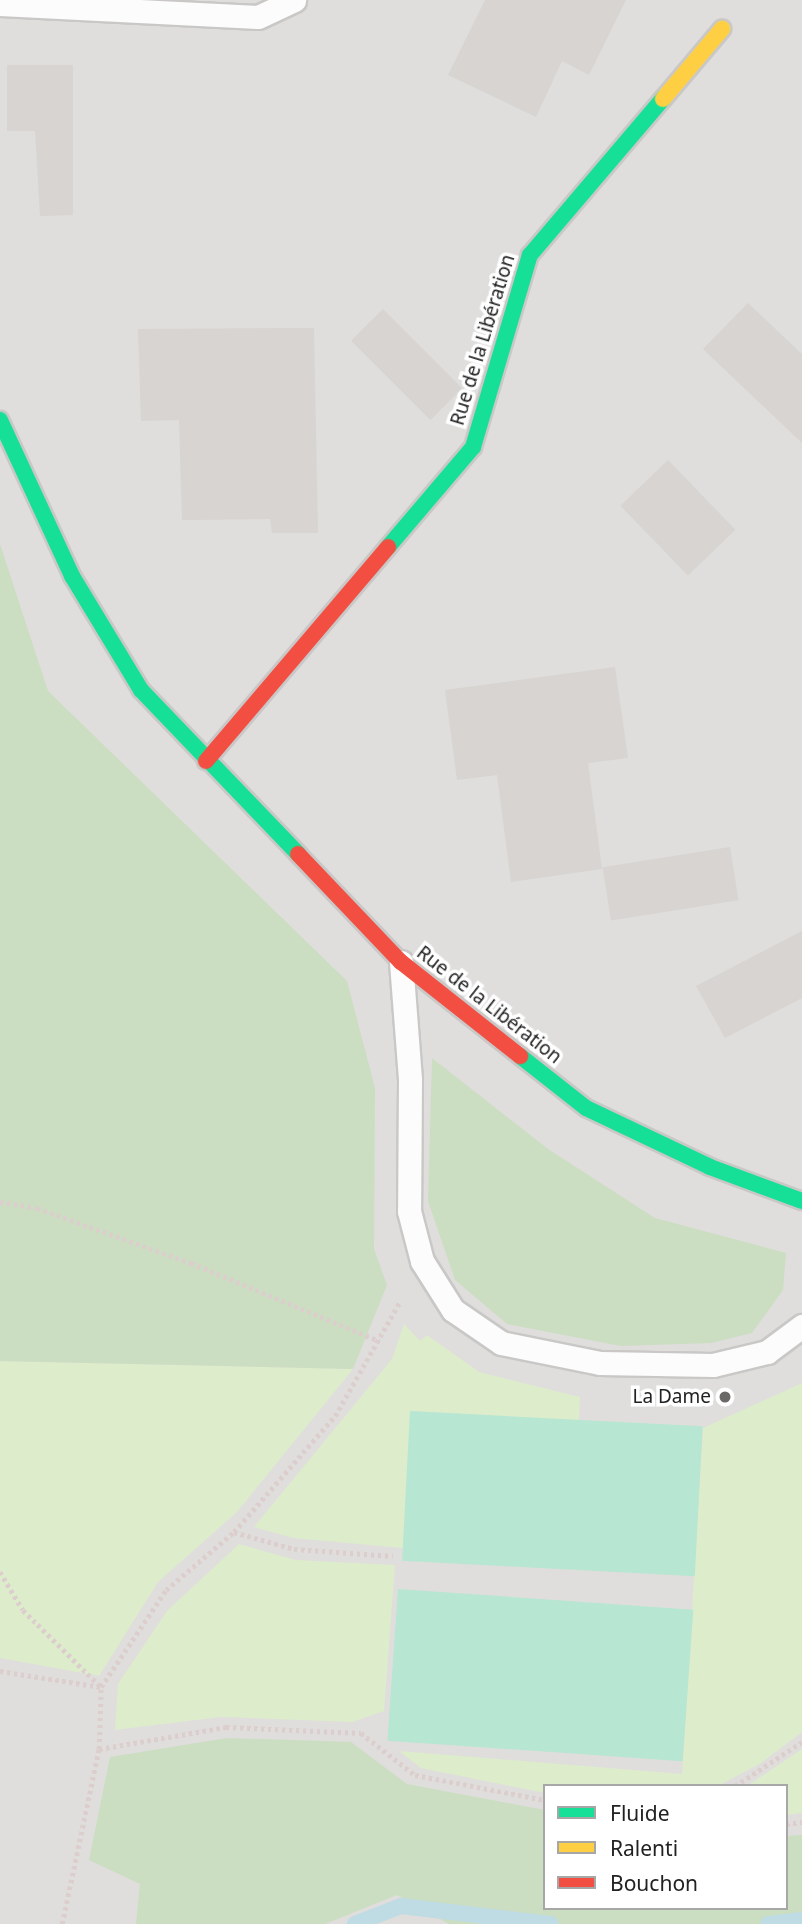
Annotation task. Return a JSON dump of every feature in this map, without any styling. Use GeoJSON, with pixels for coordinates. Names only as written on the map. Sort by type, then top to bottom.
{"type":"FeatureCollection","features":[{"type":"Feature","properties":{"kind":"street","name":"Rue de la Libération"},"geometry":{"type":"LineString","coordinates":[[206,761],[473,447],[530,255],[722,29]]}},
{"type":"Feature","properties":{"kind":"street","name":"Rue de la Libération"},"geometry":{"type":"LineString","coordinates":[[0,420],[72,576],[141,690],[401,962],[586,1108],[710,1167],[802,1201]]}},
{"type":"Feature","properties":{"kind":"lane"},"geometry":{"type":"LineString","coordinates":[[0,4],[258,17],[293,0]]}},
{"type":"Feature","properties":{"kind":"lane"},"geometry":{"type":"LineString","coordinates":[[401,962],[410,1080],[409,1211],[422,1261],[453,1310],[501,1343],[600,1363],[713,1365],[767,1352],[802,1326]]}},
{"type":"Feature","properties":{"kind":"path"},"geometry":{"type":"LineString","coordinates":[[0,1202],[37,1208],[165,1254],[379,1341]]}},
{"type":"Feature","properties":{"kind":"path"},"geometry":{"type":"LineString","coordinates":[[62,1924],[99,1749],[101,1688],[166,1590],[234,1532],[335,1416],[422,1261]]}},
{"type":"Feature","properties":{"kind":"path"},"geometry":{"type":"LineString","coordinates":[[234,1532],[294,1549],[393,1556]]}},
{"type":"Feature","properties":{"kind":"path"},"geometry":{"type":"LineString","coordinates":[[0,1572],[23,1610],[101,1688]]}},
{"type":"Feature","properties":{"kind":"path"},"geometry":{"type":"LineString","coordinates":[[0,1671],[101,1688]]}},
{"type":"Feature","properties":{"kind":"path"},"geometry":{"type":"LineString","coordinates":[[99,1749],[226,1727],[361,1733],[415,1775],[543,1800]]}},
{"type":"Feature","properties":{"kind":"path"},"geometry":{"type":"LineString","coordinates":[[738,1784],[802,1742]]}},
{"type":"Feature","properties":{"kind":"shaded area"},"geometry":{"type":"Polygon","coordinates":[[[0,0],[802,0],[802,1870],[788,1870],[788,1784],[543,1784],[543,1910],[749,1924],[0,1924],[0,0]]]}},
{"type":"Feature","properties":{"kind":"green space"},"geometry":{"type":"Polygon","coordinates":[[[0,544],[48,691],[347,981],[375,1088],[374,1249],[387,1285],[353,1369],[0,1361],[0,544]]]}},
{"type":"Feature","properties":{"kind":"green space"},"geometry":{"type":"Polygon","coordinates":[[[432,1058],[548,1149],[655,1218],[786,1253],[783,1290],[752,1333],[711,1343],[621,1346],[507,1324],[455,1280],[428,1201],[432,1058]]]}},
{"type":"Feature","properties":{"kind":"green space"},"geometry":{"type":"Polygon","coordinates":[[[404,1324],[420,1341],[427,1335],[479,1372],[580,1397],[579,1421],[411,1411],[403,1548],[293,1538],[254,1527],[392,1359],[404,1324]]]}},
{"type":"Feature","properties":{"kind":"green space"},"geometry":{"type":"Polygon","coordinates":[[[0,1361],[353,1369],[237,1512],[158,1582],[99,1676],[0,1658],[0,1361]]]}},
{"type":"Feature","properties":{"kind":"green space"},"geometry":{"type":"Polygon","coordinates":[[[802,1383],[802,1732],[761,1763],[722,1784],[543,1784],[543,1793],[421,1768],[399,1751],[682,1774],[703,1428],[802,1383]]]}},
{"type":"Feature","properties":{"kind":"green space"},"geometry":{"type":"Polygon","coordinates":[[[410,1411],[703,1426],[695,1576],[402,1561],[410,1411]]]}},
{"type":"Feature","properties":{"kind":"green space"},"geometry":{"type":"Polygon","coordinates":[[[239,1544],[296,1560],[395,1565],[384,1711],[352,1722],[221,1717],[115,1730],[118,1684],[167,1611],[239,1544]]]}},
{"type":"Feature","properties":{"kind":"green space"},"geometry":{"type":"Polygon","coordinates":[[[398,1589],[693,1610],[683,1761],[387,1741],[398,1589]]]}},
{"type":"Feature","properties":{"kind":"green space"},"geometry":{"type":"Polygon","coordinates":[[[227,1738],[351,1742],[407,1784],[543,1810],[543,1910],[788,1910],[788,1836],[802,1835],[802,1924],[449,1924],[397,1895],[325,1924],[136,1924],[140,1884],[89,1860],[110,1757],[227,1738]]]}},
{"type":"Feature","properties":{"kind":"green space"},"geometry":{"type":"Polygon","coordinates":[[[802,1749],[802,1813],[788,1815],[788,1784],[750,1784],[802,1749]]]}},
{"type":"Feature","properties":{"kind":"building"},"geometry":{"type":"Polygon","coordinates":[[[485,0],[626,0],[589,75],[562,61],[536,117],[448,75],[485,0]]]}},
{"type":"Feature","properties":{"kind":"building"},"geometry":{"type":"Polygon","coordinates":[[[7,65],[73,65],[73,215],[40,216],[35,131],[7,131],[7,65]]]}},
{"type":"Feature","properties":{"kind":"building"},"geometry":{"type":"Polygon","coordinates":[[[748,303],[802,354],[802,443],[703,349],[748,303]]]}},
{"type":"Feature","properties":{"kind":"building"},"geometry":{"type":"Polygon","coordinates":[[[383,309],[462,388],[430,420],[351,341],[383,309]]]}},
{"type":"Feature","properties":{"kind":"building"},"geometry":{"type":"Polygon","coordinates":[[[314,328],[318,533],[272,533],[270,519],[182,520],[179,420],[141,421],[138,329],[314,328]]]}},
{"type":"Feature","properties":{"kind":"building"},"geometry":{"type":"Polygon","coordinates":[[[668,460],[735,530],[688,576],[621,506],[668,460]]]}},
{"type":"Feature","properties":{"kind":"building"},"geometry":{"type":"Polygon","coordinates":[[[615,667],[628,758],[588,763],[602,869],[511,882],[497,775],[457,780],[445,690],[615,667]]]}},
{"type":"Feature","properties":{"kind":"building"},"geometry":{"type":"Polygon","coordinates":[[[730,847],[738,900],[611,921],[603,867],[730,847]]]}},
{"type":"Feature","properties":{"kind":"building"},"geometry":{"type":"Polygon","coordinates":[[[802,931],[802,998],[725,1038],[696,986],[802,931]]]}},
{"type":"Feature","properties":{"kind":"waterway"},"geometry":{"type":"LineString","coordinates":[[355,1924],[401,1906],[551,1924]]}},
{"type":"Feature","properties":{"kind":"waterway"},"geometry":{"type":"LineString","coordinates":[[768,1924],[802,1920]]}},
{"type":"Feature","properties":{"kind":"traffic: fast"},"geometry":{"type":"LineString","coordinates":[[388,547],[473,447],[530,255],[663,99]]}},
{"type":"Feature","properties":{"kind":"traffic: fast"},"geometry":{"type":"LineString","coordinates":[[0,420],[72,576],[141,690],[298,854]]}},
{"type":"Feature","properties":{"kind":"traffic: fast"},"geometry":{"type":"LineString","coordinates":[[520,1056],[586,1108],[710,1167],[802,1201]]}},
{"type":"Feature","properties":{"kind":"traffic: slow"},"geometry":{"type":"LineString","coordinates":[[663,99],[722,29]]}},
{"type":"Feature","properties":{"kind":"traffic: jam"},"geometry":{"type":"LineString","coordinates":[[206,761],[388,547]]}},
{"type":"Feature","properties":{"kind":"traffic: jam"},"geometry":{"type":"LineString","coordinates":[[298,854],[401,962],[520,1056]]}},
{"type":"Feature","properties":{"kind":"place","name":"La Dame"},"geometry":{"type":"Point","coordinates":[725,1397]}}]}
